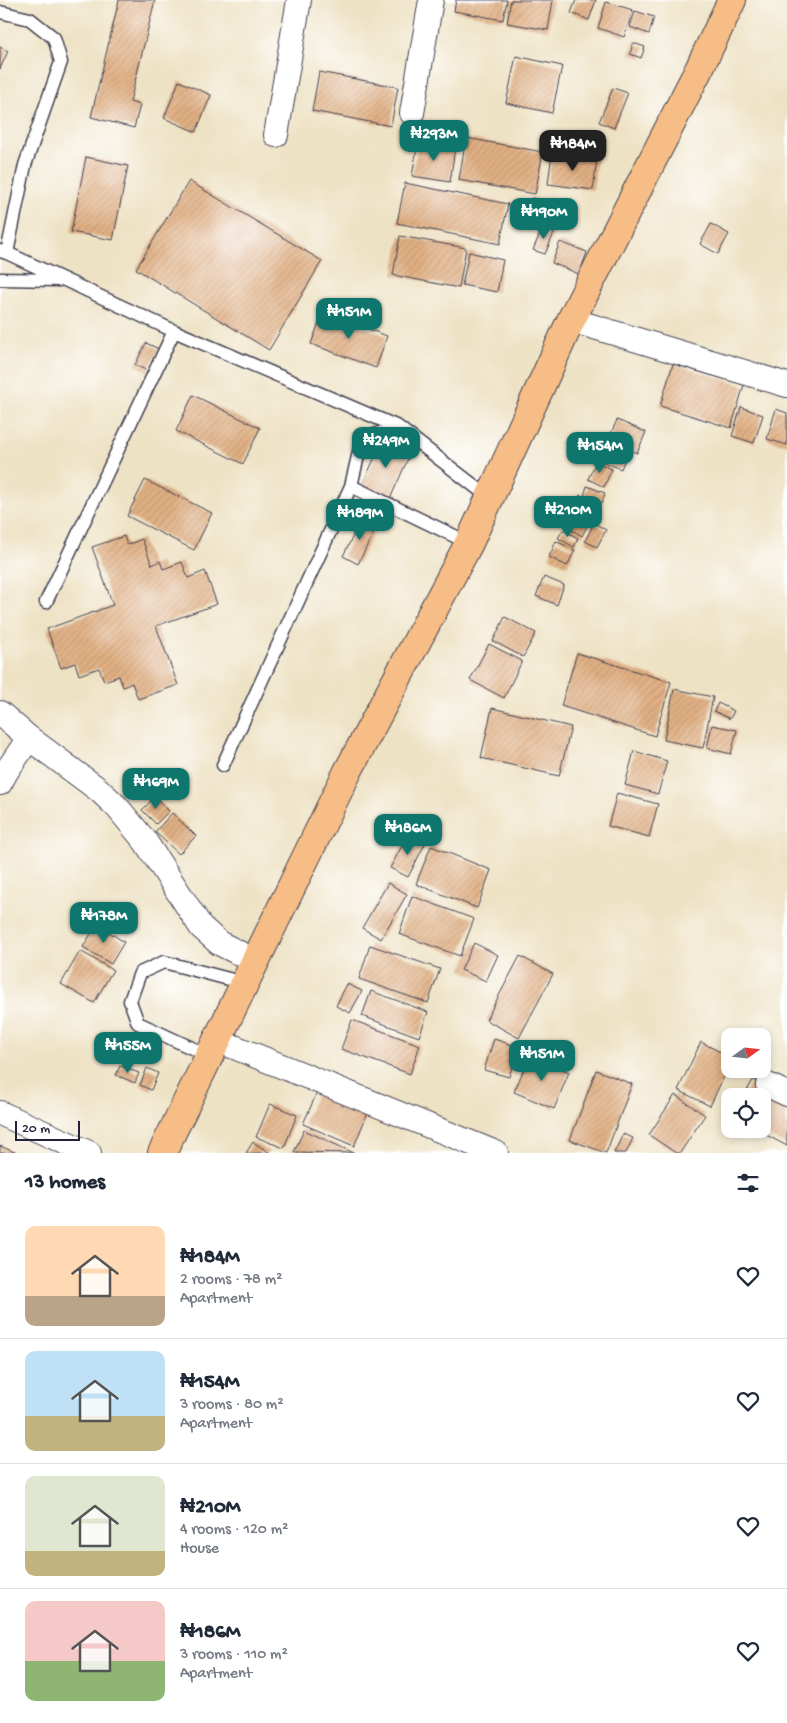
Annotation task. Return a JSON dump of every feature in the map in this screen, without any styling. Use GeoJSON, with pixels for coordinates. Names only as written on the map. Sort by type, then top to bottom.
{"type":"FeatureCollection","features":[{"type":"Feature","properties":{"kind":"main road"},"geometry":{"type":"LineString","coordinates":[[162,1153],[347,773],[469,543],[571,320],[700,67],[732,0]]}},
{"type":"Feature","properties":{"kind":"street"},"geometry":{"type":"LineString","coordinates":[[276,135],[298,0]]}},
{"type":"Feature","properties":{"kind":"street"},"geometry":{"type":"LineString","coordinates":[[412,113],[431,0]]}},
{"type":"Feature","properties":{"kind":"street"},"geometry":{"type":"LineString","coordinates":[[571,320],[787,385]]}},
{"type":"Feature","properties":{"kind":"street"},"geometry":{"type":"LineString","coordinates":[[0,713],[29,738],[99,790],[117,807],[145,841],[201,928],[250,972]]}},
{"type":"Feature","properties":{"kind":"street"},"geometry":{"type":"LineString","coordinates":[[0,784],[29,738]]}},
{"type":"Feature","properties":{"kind":"street"},"geometry":{"type":"LineString","coordinates":[[213,1048],[496,1153]]}},
{"type":"Feature","properties":{"kind":"street"},"geometry":{"type":"LineString","coordinates":[[0,1113],[89,1153]]}},
{"type":"Feature","properties":{"kind":"lane"},"geometry":{"type":"LineString","coordinates":[[0,12],[30,19],[54,38],[61,62],[25,165],[3,252],[174,331],[398,427],[490,498]]}},
{"type":"Feature","properties":{"kind":"lane"},"geometry":{"type":"LineString","coordinates":[[0,279],[64,280]]}},
{"type":"Feature","properties":{"kind":"lane"},"geometry":{"type":"LineString","coordinates":[[46,602],[174,331]]}},
{"type":"Feature","properties":{"kind":"lane"},"geometry":{"type":"LineString","coordinates":[[223,765],[351,486],[362,439],[398,427]]}},
{"type":"Feature","properties":{"kind":"lane"},"geometry":{"type":"LineString","coordinates":[[351,486],[469,543]]}},
{"type":"Feature","properties":{"kind":"lane"},"geometry":{"type":"LineString","coordinates":[[213,1048],[138,1023],[130,1001],[140,973],[164,962],[250,972]]}},
{"type":"Feature","properties":{"kind":"building"},"geometry":{"type":"Polygon","coordinates":[[[119,0],[155,0],[130,102],[140,105],[134,128],[91,117],[119,0]]]}},
{"type":"Feature","properties":{"kind":"building"},"geometry":{"type":"Polygon","coordinates":[[[456,0],[507,0],[503,20],[454,11],[456,0]]]}},
{"type":"Feature","properties":{"kind":"building"},"geometry":{"type":"Polygon","coordinates":[[[511,0],[553,0],[548,30],[507,23],[511,0]]]}},
{"type":"Feature","properties":{"kind":"building"},"geometry":{"type":"Polygon","coordinates":[[[576,0],[596,0],[589,20],[571,13],[576,0]]]}},
{"type":"Feature","properties":{"kind":"building"},"geometry":{"type":"Polygon","coordinates":[[[606,2],[633,10],[624,37],[598,28],[606,2]]]}},
{"type":"Feature","properties":{"kind":"building"},"geometry":{"type":"Polygon","coordinates":[[[635,11],[654,17],[649,34],[630,27],[635,11]]]}},
{"type":"Feature","properties":{"kind":"building"},"geometry":{"type":"Polygon","coordinates":[[[633,43],[645,47],[641,58],[630,54],[633,43]]]}},
{"type":"Feature","properties":{"kind":"building"},"geometry":{"type":"Polygon","coordinates":[[[0,47],[8,51],[0,69],[0,47]]]}},
{"type":"Feature","properties":{"kind":"building"},"geometry":{"type":"Polygon","coordinates":[[[516,56],[562,66],[552,113],[506,103],[516,56]]]}},
{"type":"Feature","properties":{"kind":"building"},"geometry":{"type":"Polygon","coordinates":[[[319,72],[398,87],[391,126],[312,111],[319,72]]]}},
{"type":"Feature","properties":{"kind":"building"},"geometry":{"type":"Polygon","coordinates":[[[179,81],[211,95],[196,132],[164,118],[179,81]]]}},
{"type":"Feature","properties":{"kind":"building"},"geometry":{"type":"Polygon","coordinates":[[[613,88],[628,93],[614,128],[599,122],[613,88]]]}},
{"type":"Feature","properties":{"kind":"building"},"geometry":{"type":"Polygon","coordinates":[[[466,138],[543,152],[535,194],[459,180],[466,138]]]}},
{"type":"Feature","properties":{"kind":"building"},"geometry":{"type":"Polygon","coordinates":[[[418,142],[455,148],[450,182],[412,176],[418,142]]]}},
{"type":"Feature","properties":{"kind":"building"},"geometry":{"type":"Polygon","coordinates":[[[552,153],[597,159],[593,190],[548,184],[552,153]]]}},
{"type":"Feature","properties":{"kind":"building"},"geometry":{"type":"Polygon","coordinates":[[[86,157],[128,166],[113,240],[71,232],[86,157]]]}},
{"type":"Feature","properties":{"kind":"building"},"geometry":{"type":"Polygon","coordinates":[[[189,181],[322,261],[269,350],[136,269],[189,181]]]}},
{"type":"Feature","properties":{"kind":"building"},"geometry":{"type":"Polygon","coordinates":[[[405,183],[508,204],[500,244],[397,223],[405,183]]]}},
{"type":"Feature","properties":{"kind":"building"},"geometry":{"type":"Polygon","coordinates":[[[531,198],[569,207],[565,225],[527,216],[531,198]]]}},
{"type":"Feature","properties":{"kind":"building"},"geometry":{"type":"Polygon","coordinates":[[[711,224],[729,234],[718,254],[700,244],[711,224]]]}},
{"type":"Feature","properties":{"kind":"building"},"geometry":{"type":"Polygon","coordinates":[[[543,226],[555,231],[545,254],[533,250],[543,226]]]}},
{"type":"Feature","properties":{"kind":"building"},"geometry":{"type":"Polygon","coordinates":[[[400,236],[466,248],[459,288],[393,275],[400,236]]]}},
{"type":"Feature","properties":{"kind":"building"},"geometry":{"type":"Polygon","coordinates":[[[560,242],[587,252],[579,274],[552,263],[560,242]]]}},
{"type":"Feature","properties":{"kind":"building"},"geometry":{"type":"Polygon","coordinates":[[[469,252],[503,260],[497,292],[462,285],[469,252]]]}},
{"type":"Feature","properties":{"kind":"building"},"geometry":{"type":"Polygon","coordinates":[[[323,312],[387,336],[376,368],[311,344],[323,312]]]}},
{"type":"Feature","properties":{"kind":"building"},"geometry":{"type":"Polygon","coordinates":[[[146,343],[159,349],[148,371],[135,365],[146,343]]]}},
{"type":"Feature","properties":{"kind":"building"},"geometry":{"type":"Polygon","coordinates":[[[673,364],[744,385],[731,428],[660,406],[673,364]]]}},
{"type":"Feature","properties":{"kind":"building"},"geometry":{"type":"Polygon","coordinates":[[[193,395],[260,428],[243,464],[176,431],[193,395]]]}},
{"type":"Feature","properties":{"kind":"building"},"geometry":{"type":"Polygon","coordinates":[[[741,407],[763,415],[754,443],[732,436],[741,407]]]}},
{"type":"Feature","properties":{"kind":"building"},"geometry":{"type":"Polygon","coordinates":[[[776,409],[787,413],[787,445],[767,439],[776,409]]]}},
{"type":"Feature","properties":{"kind":"building"},"geometry":{"type":"Polygon","coordinates":[[[617,420],[646,432],[637,453],[608,440],[617,420]]]}},
{"type":"Feature","properties":{"kind":"building"},"geometry":{"type":"Polygon","coordinates":[[[383,439],[411,452],[390,499],[362,486],[383,439]]]}},
{"type":"Feature","properties":{"kind":"building"},"geometry":{"type":"Polygon","coordinates":[[[601,450],[625,459],[621,469],[597,459],[601,450]]]}},
{"type":"Feature","properties":{"kind":"building"},"geometry":{"type":"Polygon","coordinates":[[[596,462],[612,469],[604,487],[588,479],[596,462]]]}},
{"type":"Feature","properties":{"kind":"building"},"geometry":{"type":"Polygon","coordinates":[[[145,480],[212,513],[194,550],[127,516],[145,480]]]}},
{"type":"Feature","properties":{"kind":"building"},"geometry":{"type":"Polygon","coordinates":[[[587,486],[605,493],[602,503],[584,496],[587,486]]]}},
{"type":"Feature","properties":{"kind":"building"},"geometry":{"type":"Polygon","coordinates":[[[580,495],[598,504],[595,511],[576,502],[580,495]]]}},
{"type":"Feature","properties":{"kind":"building"},"geometry":{"type":"Polygon","coordinates":[[[574,509],[591,518],[582,536],[565,526],[574,509]]]}},
{"type":"Feature","properties":{"kind":"building"},"geometry":{"type":"Polygon","coordinates":[[[362,518],[377,526],[358,564],[343,556],[362,518]]]}},
{"type":"Feature","properties":{"kind":"building"},"geometry":{"type":"Polygon","coordinates":[[[594,523],[606,530],[597,547],[585,541],[594,523]]]}},
{"type":"Feature","properties":{"kind":"building"},"geometry":{"type":"Polygon","coordinates":[[[563,530],[578,538],[574,547],[558,538],[563,530]]]}},
{"type":"Feature","properties":{"kind":"building"},"geometry":{"type":"Polygon","coordinates":[[[124,536],[127,545],[142,539],[152,565],[160,561],[163,569],[182,562],[188,578],[205,571],[217,604],[156,626],[178,685],[138,699],[132,683],[123,687],[119,676],[104,681],[99,668],[79,675],[75,663],[61,668],[47,629],[113,605],[92,547],[124,536]]]}},
{"type":"Feature","properties":{"kind":"building"},"geometry":{"type":"Polygon","coordinates":[[[556,541],[575,550],[567,566],[549,557],[556,541]]]}},
{"type":"Feature","properties":{"kind":"building"},"geometry":{"type":"Polygon","coordinates":[[[544,577],[564,585],[557,605],[536,596],[544,577]]]}},
{"type":"Feature","properties":{"kind":"building"},"geometry":{"type":"Polygon","coordinates":[[[505,617],[536,633],[523,657],[493,641],[505,617]]]}},
{"type":"Feature","properties":{"kind":"building"},"geometry":{"type":"Polygon","coordinates":[[[489,644],[522,661],[504,698],[470,680],[489,644]]]}},
{"type":"Feature","properties":{"kind":"building"},"geometry":{"type":"Polygon","coordinates":[[[577,653],[671,682],[655,736],[561,706],[577,653]]]}},
{"type":"Feature","properties":{"kind":"building"},"geometry":{"type":"Polygon","coordinates":[[[674,689],[713,697],[703,748],[664,740],[674,689]]]}},
{"type":"Feature","properties":{"kind":"building"},"geometry":{"type":"Polygon","coordinates":[[[718,703],[734,711],[730,719],[714,711],[718,703]]]}},
{"type":"Feature","properties":{"kind":"building"},"geometry":{"type":"Polygon","coordinates":[[[492,708],[571,727],[559,776],[481,758],[492,708]]]}},
{"type":"Feature","properties":{"kind":"building"},"geometry":{"type":"Polygon","coordinates":[[[712,725],[737,730],[731,754],[707,748],[712,725]]]}},
{"type":"Feature","properties":{"kind":"building"},"geometry":{"type":"Polygon","coordinates":[[[634,751],[667,761],[658,794],[625,785],[634,751]]]}},
{"type":"Feature","properties":{"kind":"building"},"geometry":{"type":"Polygon","coordinates":[[[617,793],[658,804],[649,837],[608,826],[617,793]]]}},
{"type":"Feature","properties":{"kind":"building"},"geometry":{"type":"Polygon","coordinates":[[[155,797],[169,811],[156,824],[142,810],[155,797]]]}},
{"type":"Feature","properties":{"kind":"building"},"geometry":{"type":"Polygon","coordinates":[[[172,813],[196,836],[179,854],[155,832],[172,813]]]}},
{"type":"Feature","properties":{"kind":"building"},"geometry":{"type":"Polygon","coordinates":[[[408,835],[425,844],[408,877],[390,868],[408,835]]]}},
{"type":"Feature","properties":{"kind":"building"},"geometry":{"type":"Polygon","coordinates":[[[431,846],[491,870],[477,908],[416,884],[431,846]]]}},
{"type":"Feature","properties":{"kind":"building"},"geometry":{"type":"Polygon","coordinates":[[[388,883],[407,894],[381,939],[362,928],[388,883]]]}},
{"type":"Feature","properties":{"kind":"building"},"geometry":{"type":"Polygon","coordinates":[[[412,896],[474,919],[460,956],[399,934],[412,896]]]}},
{"type":"Feature","properties":{"kind":"building"},"geometry":{"type":"Polygon","coordinates":[[[97,924],[124,942],[111,964],[83,947],[97,924]]]}},
{"type":"Feature","properties":{"kind":"building"},"geometry":{"type":"Polygon","coordinates":[[[474,943],[498,955],[486,981],[461,970],[474,943]]]}},
{"type":"Feature","properties":{"kind":"building"},"geometry":{"type":"Polygon","coordinates":[[[370,945],[440,969],[428,1003],[359,979],[370,945]]]}},
{"type":"Feature","properties":{"kind":"building"},"geometry":{"type":"Polygon","coordinates":[[[80,951],[113,970],[94,1003],[61,984],[80,951]]]}},
{"type":"Feature","properties":{"kind":"building"},"geometry":{"type":"Polygon","coordinates":[[[520,956],[553,974],[519,1038],[486,1020],[520,956]]]}},
{"type":"Feature","properties":{"kind":"building"},"geometry":{"type":"Polygon","coordinates":[[[347,984],[362,991],[350,1013],[336,1006],[347,984]]]}},
{"type":"Feature","properties":{"kind":"building"},"geometry":{"type":"Polygon","coordinates":[[[371,991],[428,1012],[419,1037],[362,1016],[371,991]]]}},
{"type":"Feature","properties":{"kind":"building"},"geometry":{"type":"Polygon","coordinates":[[[352,1020],[420,1045],[410,1074],[341,1049],[352,1020]]]}},
{"type":"Feature","properties":{"kind":"building"},"geometry":{"type":"Polygon","coordinates":[[[494,1039],[518,1047],[509,1077],[484,1070],[494,1039]]]}},
{"type":"Feature","properties":{"kind":"building"},"geometry":{"type":"Polygon","coordinates":[[[701,1042],[721,1052],[721,1078],[723,1078],[710,1106],[678,1090],[701,1042]]]}},
{"type":"Feature","properties":{"kind":"building"},"geometry":{"type":"Polygon","coordinates":[[[530,1055],[569,1072],[554,1109],[514,1092],[530,1055]]]}},
{"type":"Feature","properties":{"kind":"building"},"geometry":{"type":"Polygon","coordinates":[[[120,1066],[139,1073],[135,1083],[116,1075],[120,1066]]]}},
{"type":"Feature","properties":{"kind":"building"},"geometry":{"type":"Polygon","coordinates":[[[147,1068],[158,1073],[151,1090],[140,1085],[147,1068]]]}},
{"type":"Feature","properties":{"kind":"building"},"geometry":{"type":"Polygon","coordinates":[[[596,1070],[632,1084],[606,1153],[570,1140],[596,1070]]]}},
{"type":"Feature","properties":{"kind":"building"},"geometry":{"type":"Polygon","coordinates":[[[753,1080],[768,1088],[748,1088],[753,1080]]]}},
{"type":"Feature","properties":{"kind":"building"},"geometry":{"type":"Polygon","coordinates":[[[319,1088],[369,1110],[354,1146],[303,1124],[319,1088]]]}},
{"type":"Feature","properties":{"kind":"building"},"geometry":{"type":"Polygon","coordinates":[[[771,1090],[787,1098],[787,1146],[771,1138],[771,1090]]]}},
{"type":"Feature","properties":{"kind":"building"},"geometry":{"type":"Polygon","coordinates":[[[675,1095],[705,1115],[680,1153],[676,1153],[649,1135],[675,1095]]]}},
{"type":"Feature","properties":{"kind":"building"},"geometry":{"type":"Polygon","coordinates":[[[270,1104],[297,1115],[284,1148],[256,1137],[270,1104]]]}},
{"type":"Feature","properties":{"kind":"building"},"geometry":{"type":"Polygon","coordinates":[[[304,1130],[354,1153],[294,1152],[304,1130]]]}},
{"type":"Feature","properties":{"kind":"building"},"geometry":{"type":"Polygon","coordinates":[[[623,1134],[633,1138],[626,1153],[614,1153],[623,1134]]]}},
{"type":"Feature","properties":{"kind":"building"},"geometry":{"type":"Polygon","coordinates":[[[253,1142],[270,1153],[246,1153],[253,1142]]]}},
{"type":"Feature","properties":{"kind":"building"},"geometry":{"type":"Polygon","coordinates":[[[0,1146],[17,1153],[0,1153],[0,1146]]]}}]}
